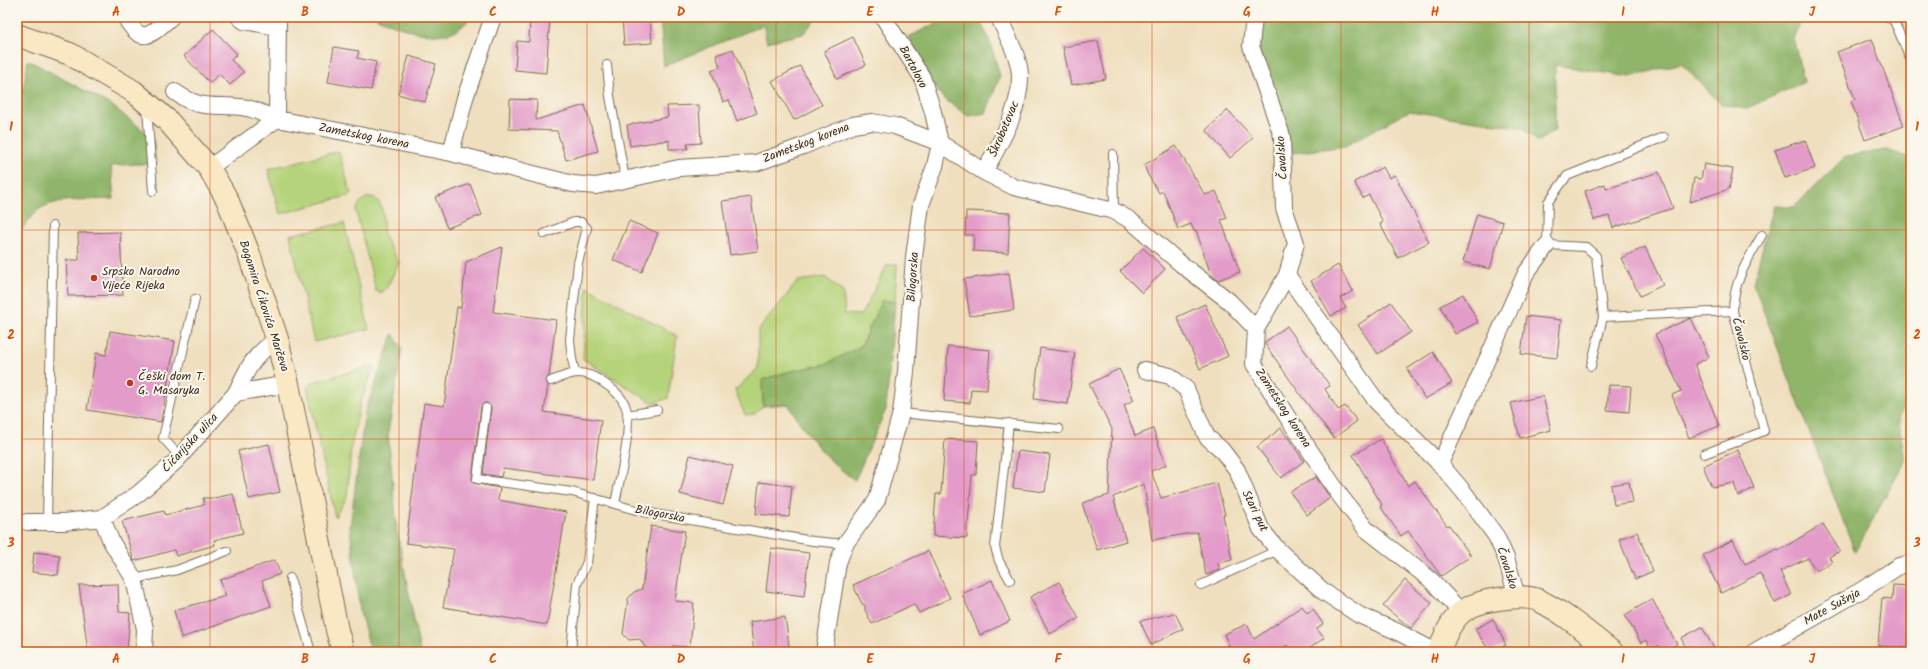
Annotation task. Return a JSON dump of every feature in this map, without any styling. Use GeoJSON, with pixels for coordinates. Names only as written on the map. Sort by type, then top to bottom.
{"type":"FeatureCollection","features":[{"type":"Feature","properties":{"kind":"street"},"geometry":{"type":"LineString","coordinates":[[125,17],[133,30],[143,36],[150,35],[171,17]]}},
{"type":"Feature","properties":{"kind":"street"},"geometry":{"type":"LineString","coordinates":[[208,168],[277,119],[278,22],[244,21],[239,17]]}},
{"type":"Feature","properties":{"kind":"street"},"geometry":{"type":"LineString","coordinates":[[451,153],[464,98],[494,17]]}},
{"type":"Feature","properties":{"kind":"street","name":"Bartolovo"},"geometry":{"type":"LineString","coordinates":[[883,17],[922,78],[934,112],[940,144]]}},
{"type":"Feature","properties":{"kind":"street","name":"Škrobotovac"},"geometry":{"type":"LineString","coordinates":[[984,172],[1000,143],[1017,102],[1020,74],[1013,50],[999,17]]}},
{"type":"Feature","properties":{"kind":"street","name":"Čavalsko"},"geometry":{"type":"LineString","coordinates":[[1254,17],[1251,46],[1282,136],[1284,208],[1296,243],[1286,275],[1256,329]]}},
{"type":"Feature","properties":{"kind":"street","name":"Bogomira Ćikovića Marčeva"},"geometry":{"type":"LineString","coordinates":[[17,35],[70,54],[133,91],[167,120],[208,168],[227,199],[249,254],[277,339],[288,384],[337,630],[343,652]]}},
{"type":"Feature","properties":{"kind":"street","name":"Zametskog korena"},"geometry":{"type":"LineString","coordinates":[[175,92],[186,101],[201,106],[248,108],[277,119],[451,153],[573,184],[596,186],[679,168],[756,163],[803,146],[853,125],[872,122],[895,126],[940,144],[984,172],[1014,187],[1114,211],[1130,220],[1181,264],[1229,300],[1256,329],[1254,364],[1341,497],[1366,529],[1431,580],[1461,612]]}},
{"type":"Feature","properties":{"kind":"street","name":"Bilogorska"},"geometry":{"type":"LineString","coordinates":[[824,652],[834,582],[845,544],[877,500],[901,413],[906,372],[914,257],[921,204],[935,166],[940,144]]}},
{"type":"Feature","properties":{"kind":"street"},"geometry":{"type":"LineString","coordinates":[[1440,464],[1526,273],[1547,245]]}},
{"type":"Feature","properties":{"kind":"street","name":"Čavalsko"},"geometry":{"type":"LineString","coordinates":[[1286,275],[1377,402],[1440,464],[1463,491],[1496,536],[1506,558],[1517,597]]}},
{"type":"Feature","properties":{"kind":"street","name":"Ćićarijska ulica"},"geometry":{"type":"LineString","coordinates":[[27,522],[102,518],[138,494],[180,457],[236,393],[247,369],[260,351],[277,339]]}},
{"type":"Feature","properties":{"kind":"street","name":"Stari put"},"geometry":{"type":"LineString","coordinates":[[1145,370],[1170,376],[1186,389],[1204,432],[1207,437],[1221,449],[1237,470],[1261,529],[1278,550],[1324,592],[1359,615],[1396,631],[1437,652]]}},
{"type":"Feature","properties":{"kind":"street"},"geometry":{"type":"LineString","coordinates":[[236,393],[288,384]]}},
{"type":"Feature","properties":{"kind":"street"},"geometry":{"type":"LineString","coordinates":[[102,518],[111,541],[134,579],[145,629],[144,652]]}},
{"type":"Feature","properties":{"kind":"street","name":"Mate Sušnja"},"geometry":{"type":"LineString","coordinates":[[1754,652],[1862,590],[1900,566],[1911,563]]}},
{"type":"Feature","properties":{"kind":"street"},"geometry":{"type":"LineString","coordinates":[[1437,652],[1446,631],[1461,612],[1477,602],[1517,597],[1538,600],[1612,652]]}},
{"type":"Feature","properties":{"kind":"lane"},"geometry":{"type":"LineString","coordinates":[[1888,17],[1894,21],[1911,60]]}},
{"type":"Feature","properties":{"kind":"lane"},"geometry":{"type":"LineString","coordinates":[[607,65],[610,96],[626,179]]}},
{"type":"Feature","properties":{"kind":"lane"},"geometry":{"type":"LineString","coordinates":[[146,103],[153,190]]}},
{"type":"Feature","properties":{"kind":"lane"},"geometry":{"type":"LineString","coordinates":[[1590,366],[1603,317],[1596,256],[1586,247],[1547,245],[1548,202],[1567,176],[1664,137]]}},
{"type":"Feature","properties":{"kind":"lane"},"geometry":{"type":"LineString","coordinates":[[1113,154],[1114,211]]}},
{"type":"Feature","properties":{"kind":"lane"},"geometry":{"type":"LineString","coordinates":[[544,234],[574,222],[581,222],[587,228],[578,263],[570,340],[575,372]]}},
{"type":"Feature","properties":{"kind":"lane"},"geometry":{"type":"LineString","coordinates":[[47,522],[53,226]]}},
{"type":"Feature","properties":{"kind":"lane"},"geometry":{"type":"LineString","coordinates":[[1734,311],[1733,298],[1740,274],[1762,235]]}},
{"type":"Feature","properties":{"kind":"lane"},"geometry":{"type":"LineString","coordinates":[[180,457],[163,438],[195,299]]}},
{"type":"Feature","properties":{"kind":"lane","name":"Čavalsko"},"geometry":{"type":"LineString","coordinates":[[1603,317],[1734,311],[1764,431],[1704,454]]}},
{"type":"Feature","properties":{"kind":"lane"},"geometry":{"type":"LineString","coordinates":[[551,381],[575,372],[590,374],[613,389],[626,405],[627,415],[625,446],[615,504]]}},
{"type":"Feature","properties":{"kind":"lane","name":"Bilogorska"},"geometry":{"type":"LineString","coordinates":[[486,408],[477,479],[572,492],[643,512],[805,540],[845,544]]}},
{"type":"Feature","properties":{"kind":"lane"},"geometry":{"type":"LineString","coordinates":[[627,415],[657,410]]}},
{"type":"Feature","properties":{"kind":"lane"},"geometry":{"type":"LineString","coordinates":[[901,413],[1059,428]]}},
{"type":"Feature","properties":{"kind":"lane"},"geometry":{"type":"LineString","coordinates":[[1010,423],[995,547],[999,562],[1010,580]]}},
{"type":"Feature","properties":{"kind":"lane"},"geometry":{"type":"LineString","coordinates":[[571,652],[575,596],[577,584],[587,562],[595,498]]}},
{"type":"Feature","properties":{"kind":"lane"},"geometry":{"type":"LineString","coordinates":[[1200,585],[1278,550]]}},
{"type":"Feature","properties":{"kind":"lane"},"geometry":{"type":"LineString","coordinates":[[134,579],[177,570],[227,551]]}},
{"type":"Feature","properties":{"kind":"lane"},"geometry":{"type":"LineString","coordinates":[[290,578],[311,652]]}},
{"type":"Feature","properties":{"kind":"green space"},"geometry":{"type":"Polygon","coordinates":[[[375,17],[470,17],[461,27],[451,33],[438,35],[425,34],[398,27],[375,17]]]}},
{"type":"Feature","properties":{"kind":"green space"},"geometry":{"type":"Polygon","coordinates":[[[660,17],[818,17],[803,34],[767,42],[763,25],[664,66],[660,17]]]}},
{"type":"Feature","properties":{"kind":"green space"},"geometry":{"type":"Polygon","coordinates":[[[947,17],[978,17],[989,39],[1000,76],[986,113],[968,116],[943,98],[926,73],[909,37],[947,17]]]}},
{"type":"Feature","properties":{"kind":"green space"},"geometry":{"type":"Polygon","coordinates":[[[1262,17],[1803,17],[1793,38],[1804,82],[1745,109],[1721,104],[1681,63],[1630,77],[1555,65],[1555,130],[1538,142],[1523,128],[1409,111],[1345,146],[1292,153],[1256,42],[1262,17]]]}},
{"type":"Feature","properties":{"kind":"green space"},"geometry":{"type":"Polygon","coordinates":[[[28,60],[111,105],[153,138],[156,164],[111,166],[114,199],[74,200],[53,203],[37,211],[17,236],[18,119],[28,60]]]}},
{"type":"Feature","properties":{"kind":"green space"},"geometry":{"type":"Polygon","coordinates":[[[1887,150],[1911,158],[1911,399],[1898,416],[1905,461],[1855,552],[1753,283],[1774,206],[1794,207],[1846,156],[1887,150]]]}},
{"type":"Feature","properties":{"kind":"green space"},"geometry":{"type":"Polygon","coordinates":[[[339,151],[351,195],[280,214],[268,169],[339,151]]]}},
{"type":"Feature","properties":{"kind":"green space"},"geometry":{"type":"Polygon","coordinates":[[[373,197],[378,201],[382,210],[385,238],[399,263],[386,289],[381,293],[376,291],[356,211],[362,201],[373,197]]]}},
{"type":"Feature","properties":{"kind":"green space"},"geometry":{"type":"Polygon","coordinates":[[[344,223],[369,329],[314,342],[290,235],[344,223]]]}},
{"type":"Feature","properties":{"kind":"green space"},"geometry":{"type":"Polygon","coordinates":[[[897,264],[895,302],[882,300],[861,346],[826,364],[787,372],[762,380],[763,406],[755,414],[745,415],[735,390],[758,368],[758,331],[798,281],[825,277],[843,292],[845,314],[861,315],[887,265],[897,264]]]}},
{"type":"Feature","properties":{"kind":"green space"},"geometry":{"type":"Polygon","coordinates":[[[587,287],[677,336],[668,398],[653,403],[583,359],[587,287]]]}},
{"type":"Feature","properties":{"kind":"green space"},"geometry":{"type":"Polygon","coordinates":[[[882,300],[895,302],[886,409],[855,480],[825,455],[817,446],[788,404],[763,406],[762,380],[787,372],[826,364],[861,346],[882,300]]]}},
{"type":"Feature","properties":{"kind":"green space"},"geometry":{"type":"Polygon","coordinates":[[[393,334],[402,349],[388,432],[397,531],[420,652],[371,652],[360,612],[350,528],[365,412],[393,334]]]}},
{"type":"Feature","properties":{"kind":"green space"},"geometry":{"type":"Polygon","coordinates":[[[375,365],[360,404],[351,447],[347,497],[335,517],[307,387],[311,383],[317,381],[375,365]]]}},
{"type":"Feature","properties":{"kind":"building"},"geometry":{"type":"Polygon","coordinates":[[[530,17],[550,17],[546,73],[515,70],[517,41],[529,42],[530,17]]]}},
{"type":"Feature","properties":{"kind":"building"},"geometry":{"type":"Polygon","coordinates":[[[622,17],[650,17],[652,43],[624,45],[622,17]]]}},
{"type":"Feature","properties":{"kind":"building"},"geometry":{"type":"Polygon","coordinates":[[[213,29],[237,54],[231,60],[244,72],[230,85],[219,74],[210,83],[184,56],[213,29]]]}},
{"type":"Feature","properties":{"kind":"building"},"geometry":{"type":"Polygon","coordinates":[[[853,37],[866,65],[837,79],[824,51],[853,37]]]}},
{"type":"Feature","properties":{"kind":"building"},"geometry":{"type":"Polygon","coordinates":[[[1872,39],[1904,126],[1865,140],[1851,101],[1855,99],[1837,52],[1872,39]]]}},
{"type":"Feature","properties":{"kind":"building"},"geometry":{"type":"Polygon","coordinates":[[[1098,41],[1106,79],[1071,85],[1063,47],[1098,41]]]}},
{"type":"Feature","properties":{"kind":"building"},"geometry":{"type":"Polygon","coordinates":[[[334,47],[359,51],[357,58],[376,62],[371,90],[328,82],[334,47]]]}},
{"type":"Feature","properties":{"kind":"building"},"geometry":{"type":"Polygon","coordinates":[[[733,49],[757,113],[737,121],[729,100],[723,102],[711,70],[720,67],[716,55],[733,49]]]}},
{"type":"Feature","properties":{"kind":"building"},"geometry":{"type":"Polygon","coordinates":[[[409,56],[436,64],[425,102],[398,94],[409,56]]]}},
{"type":"Feature","properties":{"kind":"building"},"geometry":{"type":"Polygon","coordinates":[[[800,66],[822,105],[794,120],[772,81],[800,66]]]}},
{"type":"Feature","properties":{"kind":"building"},"geometry":{"type":"Polygon","coordinates":[[[510,99],[537,100],[536,120],[585,105],[598,151],[566,160],[557,131],[509,129],[510,99]]]}},
{"type":"Feature","properties":{"kind":"building"},"geometry":{"type":"Polygon","coordinates":[[[699,105],[701,143],[687,144],[688,149],[669,149],[669,140],[630,146],[627,125],[668,117],[667,106],[699,105]]]}},
{"type":"Feature","properties":{"kind":"building"},"geometry":{"type":"Polygon","coordinates":[[[1228,110],[1253,138],[1230,158],[1206,130],[1228,110]]]}},
{"type":"Feature","properties":{"kind":"building"},"geometry":{"type":"Polygon","coordinates":[[[1805,140],[1815,168],[1785,178],[1775,150],[1805,140]]]}},
{"type":"Feature","properties":{"kind":"building"},"geometry":{"type":"Polygon","coordinates":[[[1176,146],[1205,195],[1216,191],[1227,218],[1221,220],[1240,272],[1218,280],[1211,275],[1196,230],[1194,231],[1191,224],[1178,229],[1163,191],[1159,193],[1148,175],[1144,165],[1176,146]]]}},
{"type":"Feature","properties":{"kind":"building"},"geometry":{"type":"Polygon","coordinates":[[[1704,164],[1733,169],[1729,189],[1690,202],[1694,178],[1701,179],[1704,164]]]}},
{"type":"Feature","properties":{"kind":"building"},"geometry":{"type":"Polygon","coordinates":[[[1383,167],[1389,178],[1395,175],[1429,242],[1398,258],[1380,224],[1383,222],[1369,195],[1363,198],[1354,182],[1383,167]]]}},
{"type":"Feature","properties":{"kind":"building"},"geometry":{"type":"Polygon","coordinates":[[[1659,172],[1673,208],[1613,228],[1609,216],[1594,220],[1585,191],[1605,184],[1606,189],[1659,172]]]}},
{"type":"Feature","properties":{"kind":"building"},"geometry":{"type":"Polygon","coordinates":[[[470,184],[482,215],[447,228],[435,197],[470,184]]]}},
{"type":"Feature","properties":{"kind":"building"},"geometry":{"type":"Polygon","coordinates":[[[751,197],[758,251],[730,255],[722,201],[751,197]]]}},
{"type":"Feature","properties":{"kind":"building"},"geometry":{"type":"Polygon","coordinates":[[[966,211],[1010,213],[1008,253],[973,251],[974,235],[965,235],[966,211]]]}},
{"type":"Feature","properties":{"kind":"building"},"geometry":{"type":"Polygon","coordinates":[[[1477,214],[1503,222],[1490,269],[1463,262],[1477,214]]]}},
{"type":"Feature","properties":{"kind":"building"},"geometry":{"type":"Polygon","coordinates":[[[629,221],[658,233],[642,272],[613,260],[629,221]]]}},
{"type":"Feature","properties":{"kind":"building","name":"Srpsko Narodno Vijeće Rijeka"},"geometry":{"type":"Polygon","coordinates":[[[120,232],[123,295],[68,296],[66,260],[79,260],[78,233],[120,232]]]}},
{"type":"Feature","properties":{"kind":"building"},"geometry":{"type":"Polygon","coordinates":[[[502,247],[493,312],[556,320],[549,376],[546,381],[548,385],[544,412],[601,420],[593,480],[503,468],[501,477],[483,474],[491,408],[487,403],[484,403],[481,407],[472,478],[473,483],[500,488],[498,500],[566,512],[547,625],[443,607],[454,549],[406,543],[424,403],[444,406],[457,307],[461,308],[466,262],[502,247]]]}},
{"type":"Feature","properties":{"kind":"building"},"geometry":{"type":"Polygon","coordinates":[[[1645,247],[1663,285],[1640,296],[1621,258],[1645,247]]]}},
{"type":"Feature","properties":{"kind":"building"},"geometry":{"type":"Polygon","coordinates":[[[1143,248],[1165,269],[1142,293],[1120,271],[1143,248]]]}},
{"type":"Feature","properties":{"kind":"building"},"geometry":{"type":"Polygon","coordinates":[[[1338,265],[1353,291],[1340,298],[1346,308],[1331,316],[1311,281],[1338,265]]]}},
{"type":"Feature","properties":{"kind":"building"},"geometry":{"type":"Polygon","coordinates":[[[1009,273],[1014,310],[970,316],[964,279],[1009,273]]]}},
{"type":"Feature","properties":{"kind":"building"},"geometry":{"type":"Polygon","coordinates":[[[1463,294],[1478,322],[1455,334],[1440,306],[1463,294]]]}},
{"type":"Feature","properties":{"kind":"building"},"geometry":{"type":"Polygon","coordinates":[[[1391,302],[1411,332],[1378,354],[1358,325],[1391,302]]]}},
{"type":"Feature","properties":{"kind":"building"},"geometry":{"type":"Polygon","coordinates":[[[1205,304],[1228,356],[1200,369],[1177,317],[1205,304]]]}},
{"type":"Feature","properties":{"kind":"building"},"geometry":{"type":"Polygon","coordinates":[[[1526,316],[1561,320],[1557,358],[1521,354],[1526,316]]]}},
{"type":"Feature","properties":{"kind":"building"},"geometry":{"type":"Polygon","coordinates":[[[1691,318],[1709,357],[1695,364],[1719,426],[1689,438],[1672,395],[1681,391],[1655,334],[1691,318]]]}},
{"type":"Feature","properties":{"kind":"building"},"geometry":{"type":"Polygon","coordinates":[[[1287,326],[1330,386],[1325,389],[1338,410],[1345,406],[1357,421],[1334,438],[1302,397],[1265,344],[1265,342],[1287,326]]]}},
{"type":"Feature","properties":{"kind":"building","name":"Češki dom T. G. Masaryka"},"geometry":{"type":"Polygon","coordinates":[[[110,331],[175,341],[161,422],[87,410],[96,353],[106,355],[110,331]]]}},
{"type":"Feature","properties":{"kind":"building"},"geometry":{"type":"Polygon","coordinates":[[[948,346],[990,350],[987,390],[971,389],[970,403],[944,401],[948,346]]]}},
{"type":"Feature","properties":{"kind":"building"},"geometry":{"type":"Polygon","coordinates":[[[1040,348],[1075,353],[1068,404],[1034,399],[1040,348]]]}},
{"type":"Feature","properties":{"kind":"building"},"geometry":{"type":"Polygon","coordinates":[[[1433,352],[1452,383],[1425,399],[1407,369],[1433,352]]]}},
{"type":"Feature","properties":{"kind":"building"},"geometry":{"type":"Polygon","coordinates":[[[1119,369],[1134,400],[1124,405],[1135,436],[1153,429],[1166,465],[1151,471],[1161,498],[1217,483],[1225,515],[1223,515],[1232,560],[1218,563],[1220,570],[1206,575],[1197,532],[1152,540],[1144,484],[1113,497],[1126,541],[1097,550],[1082,503],[1109,495],[1112,429],[1089,384],[1119,369]]]}},
{"type":"Feature","properties":{"kind":"building"},"geometry":{"type":"Polygon","coordinates":[[[1609,385],[1631,386],[1629,412],[1607,410],[1609,385]]]}},
{"type":"Feature","properties":{"kind":"building"},"geometry":{"type":"Polygon","coordinates":[[[1543,396],[1551,430],[1520,438],[1511,403],[1543,396]]]}},
{"type":"Feature","properties":{"kind":"building"},"geometry":{"type":"Polygon","coordinates":[[[1281,428],[1304,461],[1281,478],[1257,447],[1281,428]]]}},
{"type":"Feature","properties":{"kind":"building"},"geometry":{"type":"Polygon","coordinates":[[[945,439],[978,441],[976,475],[972,475],[967,538],[933,536],[936,494],[941,494],[945,439]]]}},
{"type":"Feature","properties":{"kind":"building"},"geometry":{"type":"Polygon","coordinates":[[[1381,439],[1408,486],[1415,481],[1447,526],[1449,525],[1471,556],[1441,576],[1408,531],[1401,536],[1380,506],[1382,505],[1353,455],[1381,439]]]}},
{"type":"Feature","properties":{"kind":"building"},"geometry":{"type":"Polygon","coordinates":[[[269,444],[280,492],[249,499],[238,451],[269,444]]]}},
{"type":"Feature","properties":{"kind":"building"},"geometry":{"type":"Polygon","coordinates":[[[1738,450],[1754,488],[1738,496],[1734,483],[1712,487],[1703,466],[1738,450]]]}},
{"type":"Feature","properties":{"kind":"building"},"geometry":{"type":"Polygon","coordinates":[[[1018,451],[1050,455],[1045,492],[1013,488],[1018,451]]]}},
{"type":"Feature","properties":{"kind":"building"},"geometry":{"type":"Polygon","coordinates":[[[690,455],[733,466],[723,505],[680,494],[690,455]]]}},
{"type":"Feature","properties":{"kind":"building"},"geometry":{"type":"Polygon","coordinates":[[[1316,477],[1330,498],[1307,515],[1290,492],[1316,477]]]}},
{"type":"Feature","properties":{"kind":"building"},"geometry":{"type":"Polygon","coordinates":[[[759,482],[792,486],[789,517],[756,514],[759,482]]]}},
{"type":"Feature","properties":{"kind":"building"},"geometry":{"type":"Polygon","coordinates":[[[1629,482],[1633,502],[1614,505],[1611,485],[1629,482]]]}},
{"type":"Feature","properties":{"kind":"building"},"geometry":{"type":"Polygon","coordinates":[[[233,494],[243,533],[214,540],[215,545],[176,556],[174,550],[134,561],[122,521],[164,511],[165,515],[204,505],[203,498],[214,498],[233,494]]]}},
{"type":"Feature","properties":{"kind":"building"},"geometry":{"type":"Polygon","coordinates":[[[1823,524],[1840,551],[1829,557],[1832,562],[1816,571],[1808,558],[1780,571],[1791,595],[1775,603],[1760,573],[1721,593],[1703,555],[1733,540],[1745,564],[1777,549],[1778,551],[1823,524]]]}},
{"type":"Feature","properties":{"kind":"building"},"geometry":{"type":"Polygon","coordinates":[[[651,526],[685,531],[675,601],[694,603],[690,647],[672,646],[672,652],[652,652],[644,646],[640,639],[629,640],[623,634],[628,599],[634,592],[642,589],[651,526]]]}},
{"type":"Feature","properties":{"kind":"building"},"geometry":{"type":"Polygon","coordinates":[[[1637,532],[1653,571],[1635,579],[1619,539],[1637,532]]]}},
{"type":"Feature","properties":{"kind":"building"},"geometry":{"type":"Polygon","coordinates":[[[771,548],[809,553],[804,596],[766,591],[771,548]]]}},
{"type":"Feature","properties":{"kind":"building"},"geometry":{"type":"Polygon","coordinates":[[[928,551],[950,598],[919,613],[914,604],[872,624],[865,610],[865,605],[862,604],[853,585],[928,551]]]}},
{"type":"Feature","properties":{"kind":"building"},"geometry":{"type":"Polygon","coordinates":[[[34,552],[60,555],[58,575],[32,572],[34,552]]]}},
{"type":"Feature","properties":{"kind":"building"},"geometry":{"type":"Polygon","coordinates":[[[275,560],[280,574],[262,581],[271,606],[181,638],[174,610],[226,596],[220,580],[275,560]]]}},
{"type":"Feature","properties":{"kind":"building"},"geometry":{"type":"Polygon","coordinates":[[[992,580],[1010,621],[980,635],[962,594],[992,580]]]}},
{"type":"Feature","properties":{"kind":"building"},"geometry":{"type":"Polygon","coordinates":[[[1405,580],[1432,603],[1411,628],[1383,606],[1405,580]]]}},
{"type":"Feature","properties":{"kind":"building"},"geometry":{"type":"Polygon","coordinates":[[[1059,582],[1079,618],[1050,634],[1030,597],[1059,582]]]}},
{"type":"Feature","properties":{"kind":"building"},"geometry":{"type":"Polygon","coordinates":[[[118,584],[119,612],[130,613],[127,652],[88,652],[79,585],[118,584]]]}},
{"type":"Feature","properties":{"kind":"building"},"geometry":{"type":"Polygon","coordinates":[[[1893,585],[1911,586],[1911,648],[1878,646],[1882,598],[1892,599],[1893,585]]]}},
{"type":"Feature","properties":{"kind":"building"},"geometry":{"type":"Polygon","coordinates":[[[1652,599],[1677,644],[1663,652],[1659,645],[1651,650],[1646,640],[1641,643],[1625,615],[1652,599]]]}},
{"type":"Feature","properties":{"kind":"building"},"geometry":{"type":"Polygon","coordinates":[[[1302,606],[1307,613],[1313,609],[1323,624],[1317,629],[1324,638],[1304,652],[1291,652],[1287,645],[1277,652],[1232,652],[1224,634],[1247,624],[1254,639],[1302,606]]]}},
{"type":"Feature","properties":{"kind":"building"},"geometry":{"type":"Polygon","coordinates":[[[1175,613],[1183,629],[1151,645],[1140,621],[1175,613]]]}},
{"type":"Feature","properties":{"kind":"building"},"geometry":{"type":"Polygon","coordinates":[[[785,617],[790,652],[754,652],[750,622],[785,617]]]}},
{"type":"Feature","properties":{"kind":"building"},"geometry":{"type":"Polygon","coordinates":[[[1493,619],[1506,645],[1490,652],[1475,629],[1493,619]]]}},
{"type":"Feature","properties":{"kind":"building"},"geometry":{"type":"Polygon","coordinates":[[[1702,627],[1716,652],[1688,652],[1681,638],[1702,627]]]}},
{"type":"Feature","properties":{"kind":"place","name":"Srpsko Narodno Vijeće Rijeka"},"geometry":{"type":"Point","coordinates":[94,278]}},
{"type":"Feature","properties":{"kind":"place","name":"Češki dom T. G. Masaryka"},"geometry":{"type":"Point","coordinates":[130,383]}}]}
